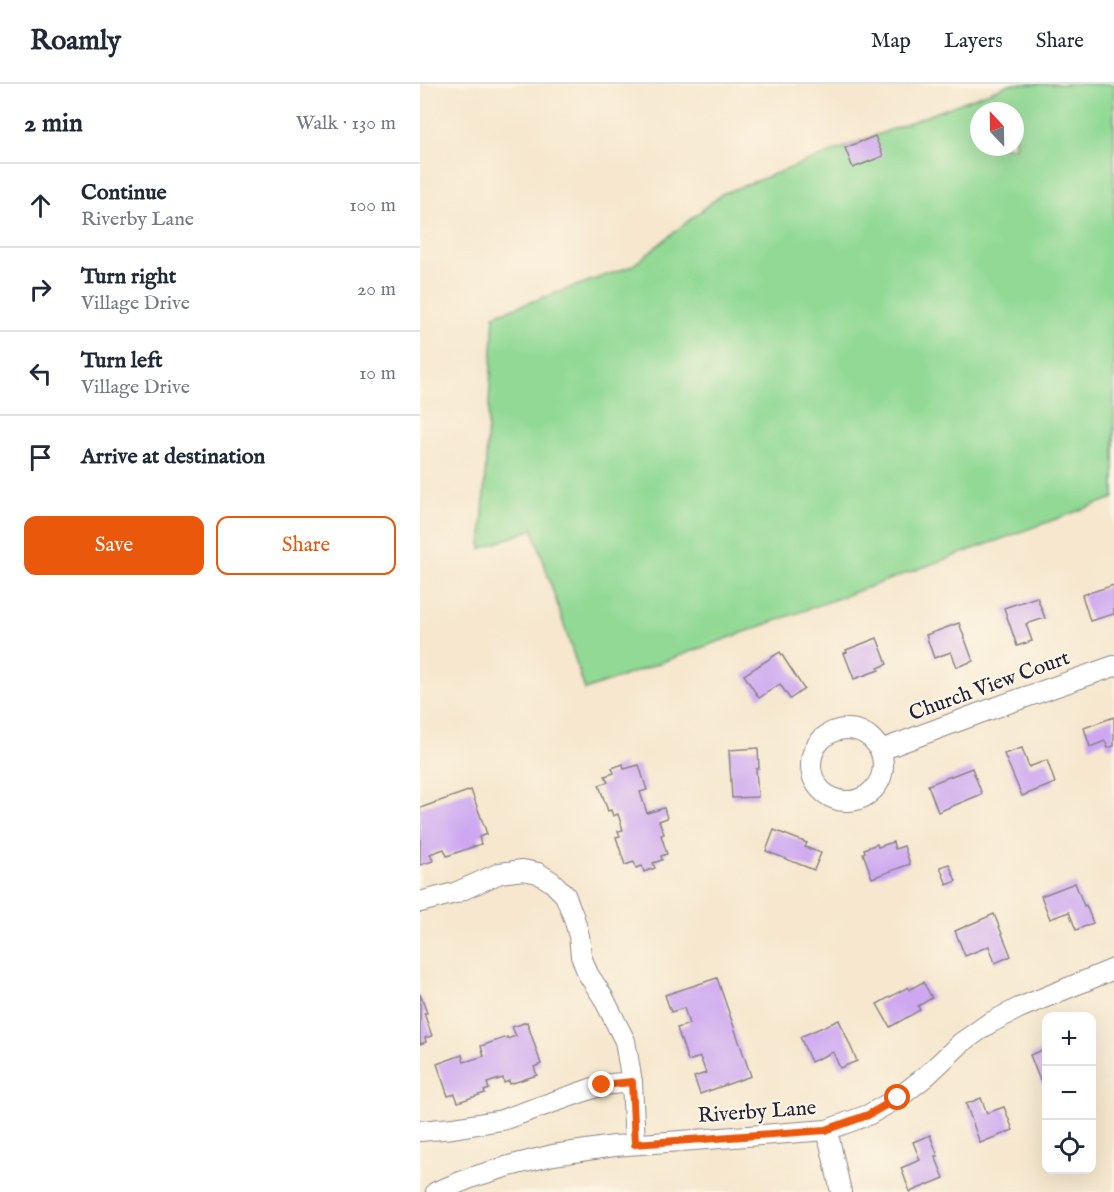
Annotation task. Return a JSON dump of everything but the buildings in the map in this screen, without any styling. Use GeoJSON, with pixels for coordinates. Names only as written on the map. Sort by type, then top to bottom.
{"type":"FeatureCollection","features":[{"type":"Feature","properties":{"kind":"street","name":"Church View Court"},"geometry":{"type":"LineString","coordinates":[[881,750],[980,712],[1114,666]]}},
{"type":"Feature","properties":{"kind":"street"},"geometry":{"type":"LineString","coordinates":[[420,902],[455,893],[500,873],[523,870],[538,873],[552,882],[565,895],[579,936],[581,957],[625,1041],[632,1082],[635,1144]]}},
{"type":"Feature","properties":{"kind":"street","name":"Riverby Lane"},"geometry":{"type":"LineString","coordinates":[[436,1192],[482,1174],[553,1155],[635,1144],[826,1130],[868,1115],[898,1098],[925,1077],[961,1043],[988,1024],[1018,1008],[1114,969]]}},
{"type":"Feature","properties":{"kind":"street"},"geometry":{"type":"LineString","coordinates":[[420,1131],[502,1120],[602,1085],[632,1082]]}},
{"type":"Feature","properties":{"kind":"street"},"geometry":{"type":"LineString","coordinates":[[826,1130],[841,1192]]}},
{"type":"Feature","properties":{"kind":"green space"},"geometry":{"type":"Polygon","coordinates":[[[1009,84],[1114,84],[1114,498],[585,690],[533,529],[481,549],[494,315],[632,266],[722,194],[1009,84]]]}},
{"type":"Feature","properties":{"kind":"route"},"geometry":{"type":"LineString","coordinates":[[602,1085],[632,1082],[635,1144],[826,1130],[868,1115],[898,1098]]}}]}
